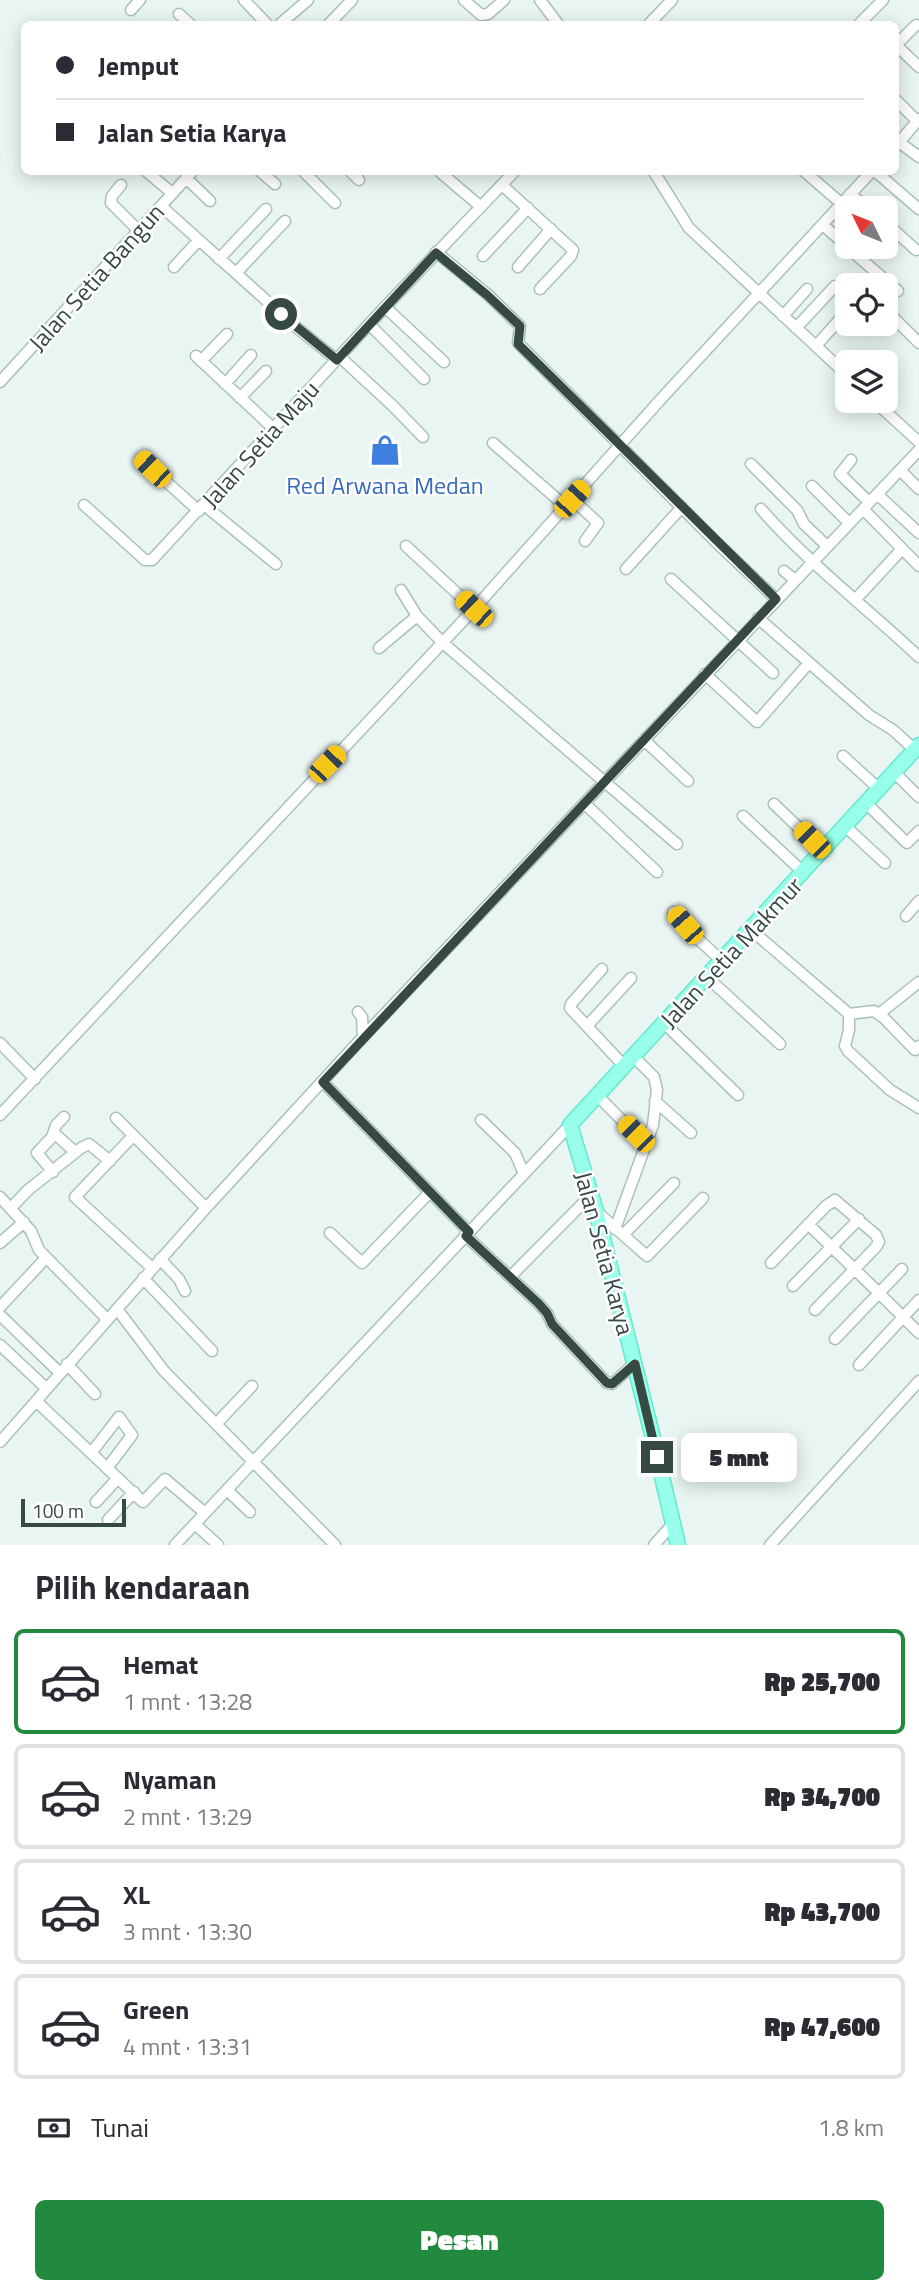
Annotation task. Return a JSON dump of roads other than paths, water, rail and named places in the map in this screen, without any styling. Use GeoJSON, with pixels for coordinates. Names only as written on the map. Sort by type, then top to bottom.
{"type":"FeatureCollection","features":[{"type":"Feature","properties":{"kind":"main road","name":"Jalan Setia Makmur"},"geometry":{"type":"LineString","coordinates":[[570,1125],[917,748]]}},
{"type":"Feature","properties":{"kind":"main road","name":"Jalan Setia Karya"},"geometry":{"type":"LineString","coordinates":[[570,1125],[596,1211],[678,1545]]}},
{"type":"Feature","properties":{"kind":"street"},"geometry":{"type":"LineString","coordinates":[[131,10],[140,0]]}},
{"type":"Feature","properties":{"kind":"street"},"geometry":{"type":"LineString","coordinates":[[244,0],[264,21]]}},
{"type":"Feature","properties":{"kind":"street"},"geometry":{"type":"LineString","coordinates":[[284,21],[308,0]]}},
{"type":"Feature","properties":{"kind":"street"},"geometry":{"type":"LineString","coordinates":[[332,21],[352,0]]}},
{"type":"Feature","properties":{"kind":"street"},"geometry":{"type":"LineString","coordinates":[[464,0],[481,15],[488,14],[504,0]]}},
{"type":"Feature","properties":{"kind":"street"},"geometry":{"type":"LineString","coordinates":[[540,0],[556,21]]}},
{"type":"Feature","properties":{"kind":"street"},"geometry":{"type":"LineString","coordinates":[[652,21],[672,0]]}},
{"type":"Feature","properties":{"kind":"street"},"geometry":{"type":"LineString","coordinates":[[867,21],[883,0]]}},
{"type":"Feature","properties":{"kind":"street"},"geometry":{"type":"LineString","coordinates":[[179,14],[187,21]]}},
{"type":"Feature","properties":{"kind":"street"},"geometry":{"type":"LineString","coordinates":[[899,42],[916,25]]}},
{"type":"Feature","properties":{"kind":"street"},"geometry":{"type":"LineString","coordinates":[[899,48],[919,68]]}},
{"type":"Feature","properties":{"kind":"street"},"geometry":{"type":"LineString","coordinates":[[899,103],[918,120],[899,142]]}},
{"type":"Feature","properties":{"kind":"street"},"geometry":{"type":"LineString","coordinates":[[899,145],[919,158]]}},
{"type":"Feature","properties":{"kind":"street"},"geometry":{"type":"LineString","coordinates":[[151,175],[172,193]]}},
{"type":"Feature","properties":{"kind":"street"},"geometry":{"type":"LineString","coordinates":[[189,175],[210,201]]}},
{"type":"Feature","properties":{"kind":"street","name":"Jalan Setia Bangun"},"geometry":{"type":"LineString","coordinates":[[0,382],[189,175]]}},
{"type":"Feature","properties":{"kind":"street"},"geometry":{"type":"LineString","coordinates":[[264,175],[275,184]]}},
{"type":"Feature","properties":{"kind":"street"},"geometry":{"type":"LineString","coordinates":[[307,175],[335,203]]}},
{"type":"Feature","properties":{"kind":"street"},"geometry":{"type":"LineString","coordinates":[[354,175],[359,180]]}},
{"type":"Feature","properties":{"kind":"street"},"geometry":{"type":"LineString","coordinates":[[444,175],[481,207]]}},
{"type":"Feature","properties":{"kind":"street","name":"Jalan Setia Maju"},"geometry":{"type":"LineString","coordinates":[[84,505],[148,561],[159,555],[385,307],[511,175]]}},
{"type":"Feature","properties":{"kind":"street"},"geometry":{"type":"LineString","coordinates":[[656,175],[690,229],[835,364]]}},
{"type":"Feature","properties":{"kind":"street"},"geometry":{"type":"LineString","coordinates":[[808,175],[835,198]]}},
{"type":"Feature","properties":{"kind":"street"},"geometry":{"type":"LineString","coordinates":[[853,196],[850,194],[867,175]]}},
{"type":"Feature","properties":{"kind":"street"},"geometry":{"type":"LineString","coordinates":[[872,175],[919,209]]}},
{"type":"Feature","properties":{"kind":"street"},"geometry":{"type":"LineString","coordinates":[[121,185],[112,196],[111,202],[138,230]]}},
{"type":"Feature","properties":{"kind":"street"},"geometry":{"type":"LineString","coordinates":[[502,185],[572,248],[573,253],[540,289]]}},
{"type":"Feature","properties":{"kind":"street"},"geometry":{"type":"LineString","coordinates":[[161,206],[296,327],[394,405],[423,437]]}},
{"type":"Feature","properties":{"kind":"street"},"geometry":{"type":"LineString","coordinates":[[483,256],[528,208]]}},
{"type":"Feature","properties":{"kind":"street"},"geometry":{"type":"LineString","coordinates":[[219,258],[265,209]]}},
{"type":"Feature","properties":{"kind":"street"},"geometry":{"type":"LineString","coordinates":[[0,1115],[443,643],[661,399],[835,212]]}},
{"type":"Feature","properties":{"kind":"street"},"geometry":{"type":"LineString","coordinates":[[236,273],[285,221]]}},
{"type":"Feature","properties":{"kind":"street"},"geometry":{"type":"LineString","coordinates":[[823,225],[835,236]]}},
{"type":"Feature","properties":{"kind":"street"},"geometry":{"type":"LineString","coordinates":[[518,267],[551,229]]}},
{"type":"Feature","properties":{"kind":"street"},"geometry":{"type":"LineString","coordinates":[[898,234],[916,250]]}},
{"type":"Feature","properties":{"kind":"street"},"geometry":{"type":"LineString","coordinates":[[174,267],[199,240]]}},
{"type":"Feature","properties":{"kind":"street"},"geometry":{"type":"LineString","coordinates":[[436,253],[520,326],[518,344],[776,599]]}},
{"type":"Feature","properties":{"kind":"street"},"geometry":{"type":"LineString","coordinates":[[861,259],[877,273]]}},
{"type":"Feature","properties":{"kind":"street"},"geometry":{"type":"LineString","coordinates":[[796,328],[835,286]]}},
{"type":"Feature","properties":{"kind":"street"},"geometry":{"type":"LineString","coordinates":[[783,316],[807,289]]}},
{"type":"Feature","properties":{"kind":"street"},"geometry":{"type":"LineString","coordinates":[[385,307],[444,362]]}},
{"type":"Feature","properties":{"kind":"street"},"geometry":{"type":"LineString","coordinates":[[898,322],[919,342]]}},
{"type":"Feature","properties":{"kind":"street"},"geometry":{"type":"LineString","coordinates":[[370,325],[424,379]]}},
{"type":"Feature","properties":{"kind":"street"},"geometry":{"type":"LineString","coordinates":[[816,346],[835,325]]}},
{"type":"Feature","properties":{"kind":"street"},"geometry":{"type":"LineString","coordinates":[[227,334],[199,358],[274,429]]}},
{"type":"Feature","properties":{"kind":"street"},"geometry":{"type":"LineString","coordinates":[[225,384],[251,355]]}},
{"type":"Feature","properties":{"kind":"street"},"geometry":{"type":"LineString","coordinates":[[240,398],[266,371]]}},
{"type":"Feature","properties":{"kind":"street"},"geometry":{"type":"LineString","coordinates":[[887,413],[919,442]]}},
{"type":"Feature","properties":{"kind":"street"},"geometry":{"type":"LineString","coordinates":[[493,443],[598,523],[585,541]]}},
{"type":"Feature","properties":{"kind":"street"},"geometry":{"type":"LineString","coordinates":[[0,1442],[143,1278],[363,1037],[919,450]]}},
{"type":"Feature","properties":{"kind":"street"},"geometry":{"type":"LineString","coordinates":[[141,459],[276,564]]}},
{"type":"Feature","properties":{"kind":"street"},"geometry":{"type":"LineString","coordinates":[[851,460],[840,474],[870,501],[919,533]]}},
{"type":"Feature","properties":{"kind":"street"},"geometry":{"type":"LineString","coordinates":[[751,464],[797,510],[804,524],[827,546]]}},
{"type":"Feature","properties":{"kind":"street"},"geometry":{"type":"LineString","coordinates":[[900,470],[919,489]]}},
{"type":"Feature","properties":{"kind":"street"},"geometry":{"type":"LineString","coordinates":[[812,486],[849,523]]}},
{"type":"Feature","properties":{"kind":"street"},"geometry":{"type":"LineString","coordinates":[[870,501],[902,549],[919,566]]}},
{"type":"Feature","properties":{"kind":"street"},"geometry":{"type":"LineString","coordinates":[[626,569],[682,508]]}},
{"type":"Feature","properties":{"kind":"street"},"geometry":{"type":"LineString","coordinates":[[761,509],[779,530],[919,657]]}},
{"type":"Feature","properties":{"kind":"street"},"geometry":{"type":"LineString","coordinates":[[407,546],[474,609]]}},
{"type":"Feature","properties":{"kind":"street"},"geometry":{"type":"LineString","coordinates":[[855,600],[902,549]]}},
{"type":"Feature","properties":{"kind":"street"},"geometry":{"type":"LineString","coordinates":[[784,571],[794,580]]}},
{"type":"Feature","properties":{"kind":"street"},"geometry":{"type":"LineString","coordinates":[[671,579],[773,673]]}},
{"type":"Feature","properties":{"kind":"street"},"geometry":{"type":"LineString","coordinates":[[401,590],[417,616],[443,643],[677,844]]}},
{"type":"Feature","properties":{"kind":"street"},"geometry":{"type":"LineString","coordinates":[[379,648],[417,616]]}},
{"type":"Feature","properties":{"kind":"street"},"geometry":{"type":"LineString","coordinates":[[758,618],[869,715],[917,748]]}},
{"type":"Feature","properties":{"kind":"street"},"geometry":{"type":"LineString","coordinates":[[705,674],[757,722],[809,663]]}},
{"type":"Feature","properties":{"kind":"street"},"geometry":{"type":"LineString","coordinates":[[644,740],[688,782]]}},
{"type":"Feature","properties":{"kind":"street"},"geometry":{"type":"LineString","coordinates":[[842,756],[879,789]]}},
{"type":"Feature","properties":{"kind":"street"},"geometry":{"type":"LineString","coordinates":[[894,772],[919,797]]}},
{"type":"Feature","properties":{"kind":"street"},"geometry":{"type":"LineString","coordinates":[[774,803],[823,851]]}},
{"type":"Feature","properties":{"kind":"street"},"geometry":{"type":"LineString","coordinates":[[866,803],[906,843],[919,831]]}},
{"type":"Feature","properties":{"kind":"street"},"geometry":{"type":"LineString","coordinates":[[585,804],[657,872]]}},
{"type":"Feature","properties":{"kind":"street"},"geometry":{"type":"LineString","coordinates":[[743,816],[804,873]]}},
{"type":"Feature","properties":{"kind":"street"},"geometry":{"type":"LineString","coordinates":[[845,827],[885,863]]}},
{"type":"Feature","properties":{"kind":"street"},"geometry":{"type":"LineString","coordinates":[[906,916],[919,901]]}},
{"type":"Feature","properties":{"kind":"street"},"geometry":{"type":"LineString","coordinates":[[674,912],[722,961]]}},
{"type":"Feature","properties":{"kind":"street"},"geometry":{"type":"LineString","coordinates":[[750,929],[849,1014],[845,1046],[848,1051],[890,1090],[919,1108]]}},
{"type":"Feature","properties":{"kind":"street"},"geometry":{"type":"LineString","coordinates":[[602,969],[570,1006],[587,1026],[630,1062],[654,1077],[657,1085],[653,1125],[619,1232]]}},
{"type":"Feature","properties":{"kind":"street"},"geometry":{"type":"LineString","coordinates":[[707,977],[780,1044]]}},
{"type":"Feature","properties":{"kind":"street"},"geometry":{"type":"LineString","coordinates":[[587,1026],[631,978]]}},
{"type":"Feature","properties":{"kind":"street"},"geometry":{"type":"LineString","coordinates":[[879,1014],[919,982]]}},
{"type":"Feature","properties":{"kind":"street"},"geometry":{"type":"LineString","coordinates":[[849,1014],[868,1010],[879,1014],[918,1050]]}},
{"type":"Feature","properties":{"kind":"street"},"geometry":{"type":"LineString","coordinates":[[358,1012],[362,1017],[363,1037]]}},
{"type":"Feature","properties":{"kind":"street"},"geometry":{"type":"LineString","coordinates":[[665,1024],[738,1095]]}},
{"type":"Feature","properties":{"kind":"street"},"geometry":{"type":"LineString","coordinates":[[0,1043],[35,1079]]}},
{"type":"Feature","properties":{"kind":"street"},"geometry":{"type":"LineString","coordinates":[[323,1082],[467,1234],[538,1303],[552,1324],[607,1383],[612,1384],[635,1364]]}},
{"type":"Feature","properties":{"kind":"street"},"geometry":{"type":"LineString","coordinates":[[598,1096],[646,1144]]}},
{"type":"Feature","properties":{"kind":"street"},"geometry":{"type":"LineString","coordinates":[[655,1101],[691,1133]]}},
{"type":"Feature","properties":{"kind":"street"},"geometry":{"type":"LineString","coordinates":[[53,1172],[37,1153],[64,1117]]}},
{"type":"Feature","properties":{"kind":"street"},"geometry":{"type":"LineString","coordinates":[[116,1118],[206,1208]]}},
{"type":"Feature","properties":{"kind":"street"},"geometry":{"type":"LineString","coordinates":[[481,1120],[515,1153],[524,1174]]}},
{"type":"Feature","properties":{"kind":"street"},"geometry":{"type":"LineString","coordinates":[[175,1545],[570,1125]]}},
{"type":"Feature","properties":{"kind":"street"},"geometry":{"type":"LineString","coordinates":[[54,1133],[75,1152]]}},
{"type":"Feature","properties":{"kind":"street"},"geometry":{"type":"LineString","coordinates":[[133,1136],[76,1194],[76,1200],[179,1279],[185,1292]]}},
{"type":"Feature","properties":{"kind":"street"},"geometry":{"type":"LineString","coordinates":[[12,1208],[28,1190],[89,1144],[110,1161]]}},
{"type":"Feature","properties":{"kind":"street"},"geometry":{"type":"LineString","coordinates":[[619,1232],[674,1183]]}},
{"type":"Feature","properties":{"kind":"street"},"geometry":{"type":"LineString","coordinates":[[330,1233],[362,1264],[430,1192]]}},
{"type":"Feature","properties":{"kind":"street"},"geometry":{"type":"LineString","coordinates":[[510,1277],[591,1195]]}},
{"type":"Feature","properties":{"kind":"street"},"geometry":{"type":"LineString","coordinates":[[0,1197],[32,1231],[38,1250],[107,1319]]}},
{"type":"Feature","properties":{"kind":"street"},"geometry":{"type":"LineString","coordinates":[[596,1211],[647,1256],[703,1198]]}},
{"type":"Feature","properties":{"kind":"street"},"geometry":{"type":"LineString","coordinates":[[771,1263],[835,1200],[876,1234],[879,1242],[876,1247],[815,1310]]}},
{"type":"Feature","properties":{"kind":"street"},"geometry":{"type":"LineString","coordinates":[[793,1286],[859,1219]]}},
{"type":"Feature","properties":{"kind":"street"},"geometry":{"type":"LineString","coordinates":[[0,1243],[24,1222]]}},
{"type":"Feature","properties":{"kind":"street"},"geometry":{"type":"LineString","coordinates":[[808,1224],[919,1333]]}},
{"type":"Feature","properties":{"kind":"street"},"geometry":{"type":"LineString","coordinates":[[0,1307],[46,1258]]}},
{"type":"Feature","properties":{"kind":"street"},"geometry":{"type":"LineString","coordinates":[[835,1339],[902,1269]]}},
{"type":"Feature","properties":{"kind":"street"},"geometry":{"type":"LineString","coordinates":[[143,1278],[212,1351]]}},
{"type":"Feature","properties":{"kind":"street"},"geometry":{"type":"LineString","coordinates":[[859,1364],[919,1300]]}},
{"type":"Feature","properties":{"kind":"street"},"geometry":{"type":"LineString","coordinates":[[117,1308],[163,1371],[335,1545]]}},
{"type":"Feature","properties":{"kind":"street"},"geometry":{"type":"LineString","coordinates":[[0,1315],[95,1394]]}},
{"type":"Feature","properties":{"kind":"street"},"geometry":{"type":"LineString","coordinates":[[0,1345],[46,1388]]}},
{"type":"Feature","properties":{"kind":"street"},"geometry":{"type":"LineString","coordinates":[[769,1545],[915,1392],[919,1381]]}},
{"type":"Feature","properties":{"kind":"street"},"geometry":{"type":"LineString","coordinates":[[216,1424],[253,1386]]}},
{"type":"Feature","properties":{"kind":"street"},"geometry":{"type":"LineString","coordinates":[[36,1401],[143,1502],[166,1479],[205,1513]]}},
{"type":"Feature","properties":{"kind":"street"},"geometry":{"type":"LineString","coordinates":[[92,1452],[119,1417],[132,1434],[108,1467]]}},
{"type":"Feature","properties":{"kind":"street"},"geometry":{"type":"LineString","coordinates":[[96,1502],[118,1478]]}},
{"type":"Feature","properties":{"kind":"street"},"geometry":{"type":"LineString","coordinates":[[227,1490],[250,1512]]}},
{"type":"Feature","properties":{"kind":"street"},"geometry":{"type":"LineString","coordinates":[[108,1520],[134,1492]]}},
{"type":"Feature","properties":{"kind":"street"},"geometry":{"type":"LineString","coordinates":[[195,1524],[218,1545]]}},
{"type":"Feature","properties":{"kind":"street"},"geometry":{"type":"LineString","coordinates":[[654,1545],[673,1525]]}},
{"type":"Feature","properties":{"kind":"place","name":"Red Arwana Medan"},"geometry":{"type":"Point","coordinates":[385,450]}}]}
